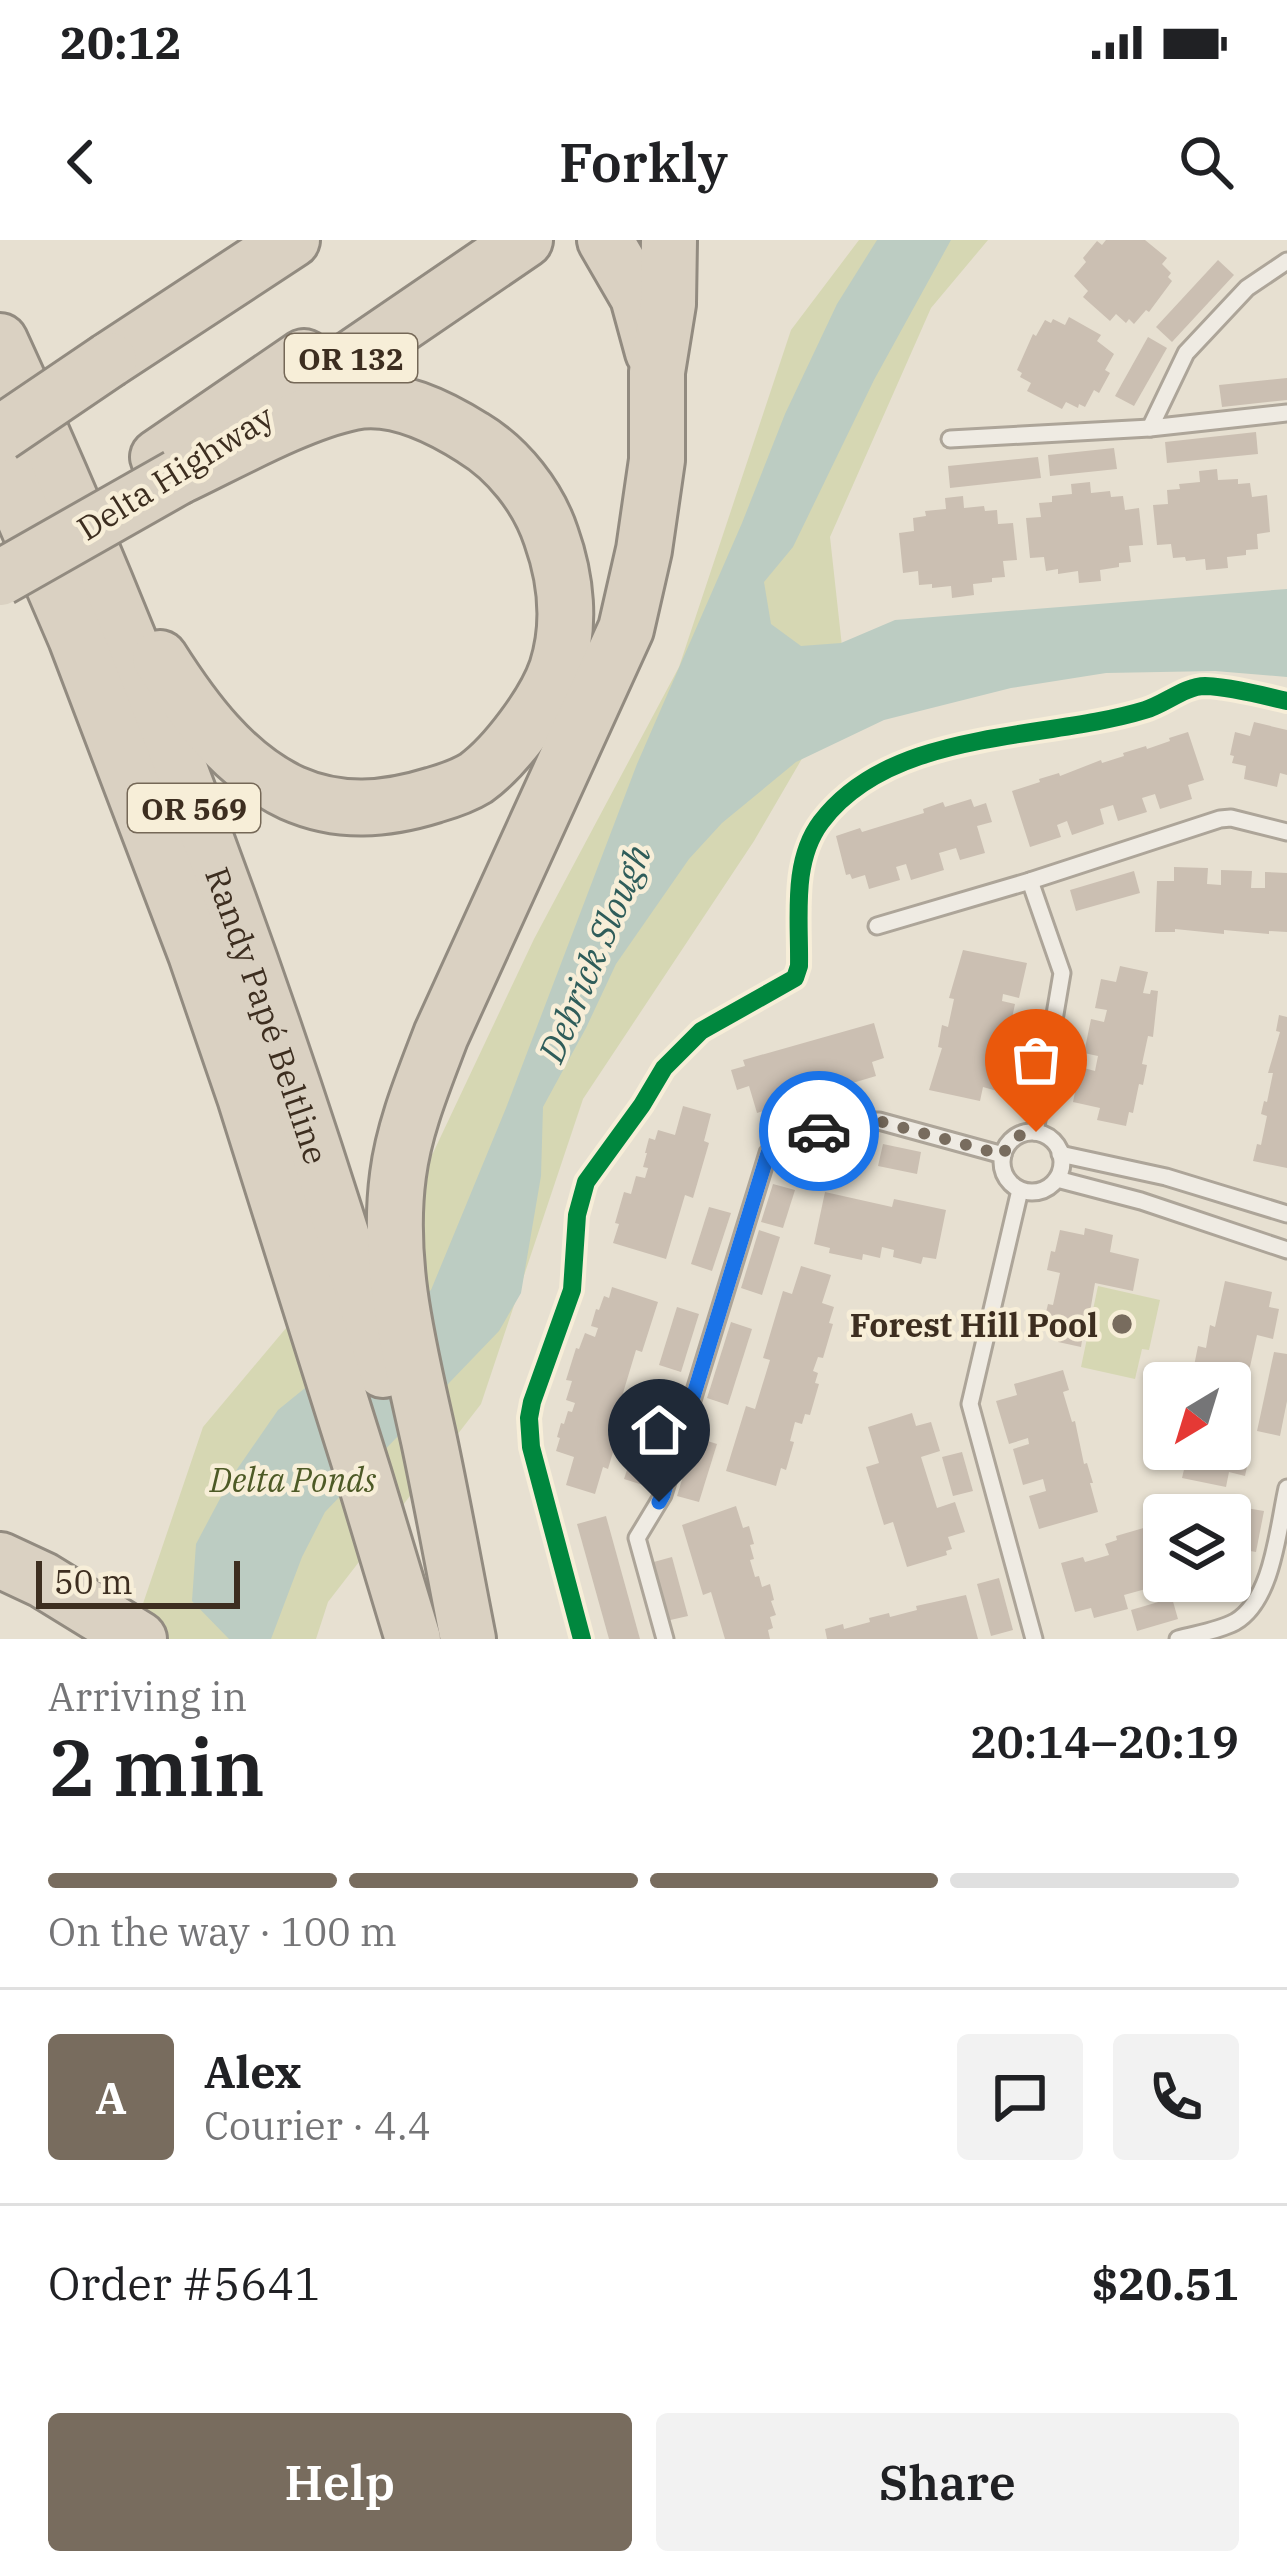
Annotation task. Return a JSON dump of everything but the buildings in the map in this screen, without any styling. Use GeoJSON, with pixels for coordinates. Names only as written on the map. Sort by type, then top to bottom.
{"type":"FeatureCollection","features":[{"type":"Feature","properties":{"kind":"highway"},"geometry":{"type":"LineString","coordinates":[[0,434],[292,240]]}},
{"type":"Feature","properties":{"kind":"highway","name":"Delta Highway"},"geometry":{"type":"LineString","coordinates":[[168,467],[474,240]]}},
{"type":"Feature","properties":{"kind":"highway","name":"Delta Highway"},"geometry":{"type":"LineString","coordinates":[[0,573],[524,240]]}},
{"type":"Feature","properties":{"kind":"highway"},"geometry":{"type":"LineString","coordinates":[[605,240],[638,297],[657,372]]}},
{"type":"Feature","properties":{"kind":"highway"},"geometry":{"type":"LineString","coordinates":[[468,1639],[400,1457],[405,1340],[396,1233],[398,1177],[425,1077],[451,1013],[626,629],[657,460],[657,372],[668,304],[669,240]]}},
{"type":"Feature","properties":{"kind":"highway","name":"Randy Papé Beltline"},"geometry":{"type":"LineString","coordinates":[[0,341],[104,574],[231,907],[358,1286],[400,1457],[456,1639]]}},
{"type":"Feature","properties":{"kind":"highway"},"geometry":{"type":"LineString","coordinates":[[104,574],[208,724],[230,748],[295,794],[365,809],[396,807],[451,790],[476,778],[537,708],[556,670],[563,636],[566,589],[561,565],[545,518],[529,492],[479,441],[415,409],[356,402],[168,467]]}},
{"type":"Feature","properties":{"kind":"highway","name":"Randy Papé Beltline"},"geometry":{"type":"LineString","coordinates":[[0,461],[76,638],[203,974],[314,1319],[400,1457],[412,1639]]}},
{"type":"Feature","properties":{"kind":"highway"},"geometry":{"type":"LineString","coordinates":[[0,503],[76,638]]}},
{"type":"Feature","properties":{"kind":"highway"},"geometry":{"type":"LineString","coordinates":[[0,1560],[43,1580],[139,1639]]}},
{"type":"Feature","properties":{"kind":"lane"},"geometry":{"type":"LineString","coordinates":[[1150,428],[1186,353],[1247,288],[1287,261]]}},
{"type":"Feature","properties":{"kind":"lane"},"geometry":{"type":"LineString","coordinates":[[950,439],[1150,428],[1287,413]]}},
{"type":"Feature","properties":{"kind":"lane"},"geometry":{"type":"LineString","coordinates":[[877,926],[1220,819],[1287,832]]}},
{"type":"Feature","properties":{"kind":"lane"},"geometry":{"type":"LineString","coordinates":[[1030,881],[1062,973],[1036,1132]]}},
{"type":"Feature","properties":{"kind":"lane"},"geometry":{"type":"LineString","coordinates":[[664,1639],[637,1538],[663,1495],[768,1153],[780,1141],[879,1121],[1003,1155]]}},
{"type":"Feature","properties":{"kind":"lane"},"geometry":{"type":"LineString","coordinates":[[1036,1132],[1054,1142],[1060,1154],[1057,1179],[1041,1191],[1020,1190],[1005,1175],[1003,1155],[1016,1137],[1036,1132]]}},
{"type":"Feature","properties":{"kind":"lane"},"geometry":{"type":"LineString","coordinates":[[1060,1154],[1166,1177],[1287,1214]]}},
{"type":"Feature","properties":{"kind":"lane"},"geometry":{"type":"LineString","coordinates":[[1057,1179],[1141,1201],[1287,1250]]}},
{"type":"Feature","properties":{"kind":"lane"},"geometry":{"type":"LineString","coordinates":[[1020,1190],[970,1404],[1034,1639]]}},
{"type":"Feature","properties":{"kind":"lane"},"geometry":{"type":"LineString","coordinates":[[1178,1639],[1236,1621],[1258,1597],[1266,1581],[1287,1488]]}},
{"type":"Feature","properties":{"kind":"green space","name":"Delta Ponds"},"geometry":{"type":"Polygon","coordinates":[[[859,240],[988,240],[931,308],[830,537],[846,683],[754,841],[583,1099],[481,1404],[328,1602],[316,1639],[131,1639],[203,1427],[433,1153],[534,939],[679,667],[791,330],[859,240]]]}},
{"type":"Feature","properties":{"kind":"green space","name":"Forest Hill Pool"},"geometry":{"type":"Polygon","coordinates":[[[1098,1286],[1160,1300],[1149,1350],[1142,1349],[1135,1379],[1081,1367],[1098,1286]]]}},
{"type":"Feature","properties":{"kind":"water","name":"Debrick Slough"},"geometry":{"type":"Polygon","coordinates":[[[877,240],[951,240],[874,380],[793,547],[764,582],[771,624],[801,646],[841,643],[895,620],[1287,589],[1287,677],[1215,671],[1106,673],[1011,688],[884,720],[796,762],[722,823],[689,859],[616,964],[543,1107],[541,1176],[521,1293],[499,1331],[325,1512],[271,1639],[229,1639],[192,1601],[196,1544],[231,1478],[278,1410],[431,1290],[637,764],[785,414],[837,304],[877,240]]]}},
{"type":"Feature","properties":{"kind":"cycle path"},"geometry":{"type":"LineString","coordinates":[[582,1639],[531,1447],[529,1418],[572,1290],[577,1215],[586,1182],[664,1068],[701,1031],[795,978],[801,873],[821,822],[851,791],[887,769],[928,753],[1105,720],[1145,710],[1198,687],[1287,701]]}},
{"type":"Feature","properties":{"kind":"way so far"},"geometry":{"type":"LineString","coordinates":[[819,1131],[879,1121],[1003,1155],[1016,1137],[1036,1132]]}},
{"type":"Feature","properties":{"kind":"place","name":"Forest Hill Pool"},"geometry":{"type":"Point","coordinates":[1122,1324]}},
{"type":"Feature","properties":{"kind":"route"},"geometry":{"type":"LineString","coordinates":[[659,1502],[768,1153],[780,1141],[819,1131]]}}]}
